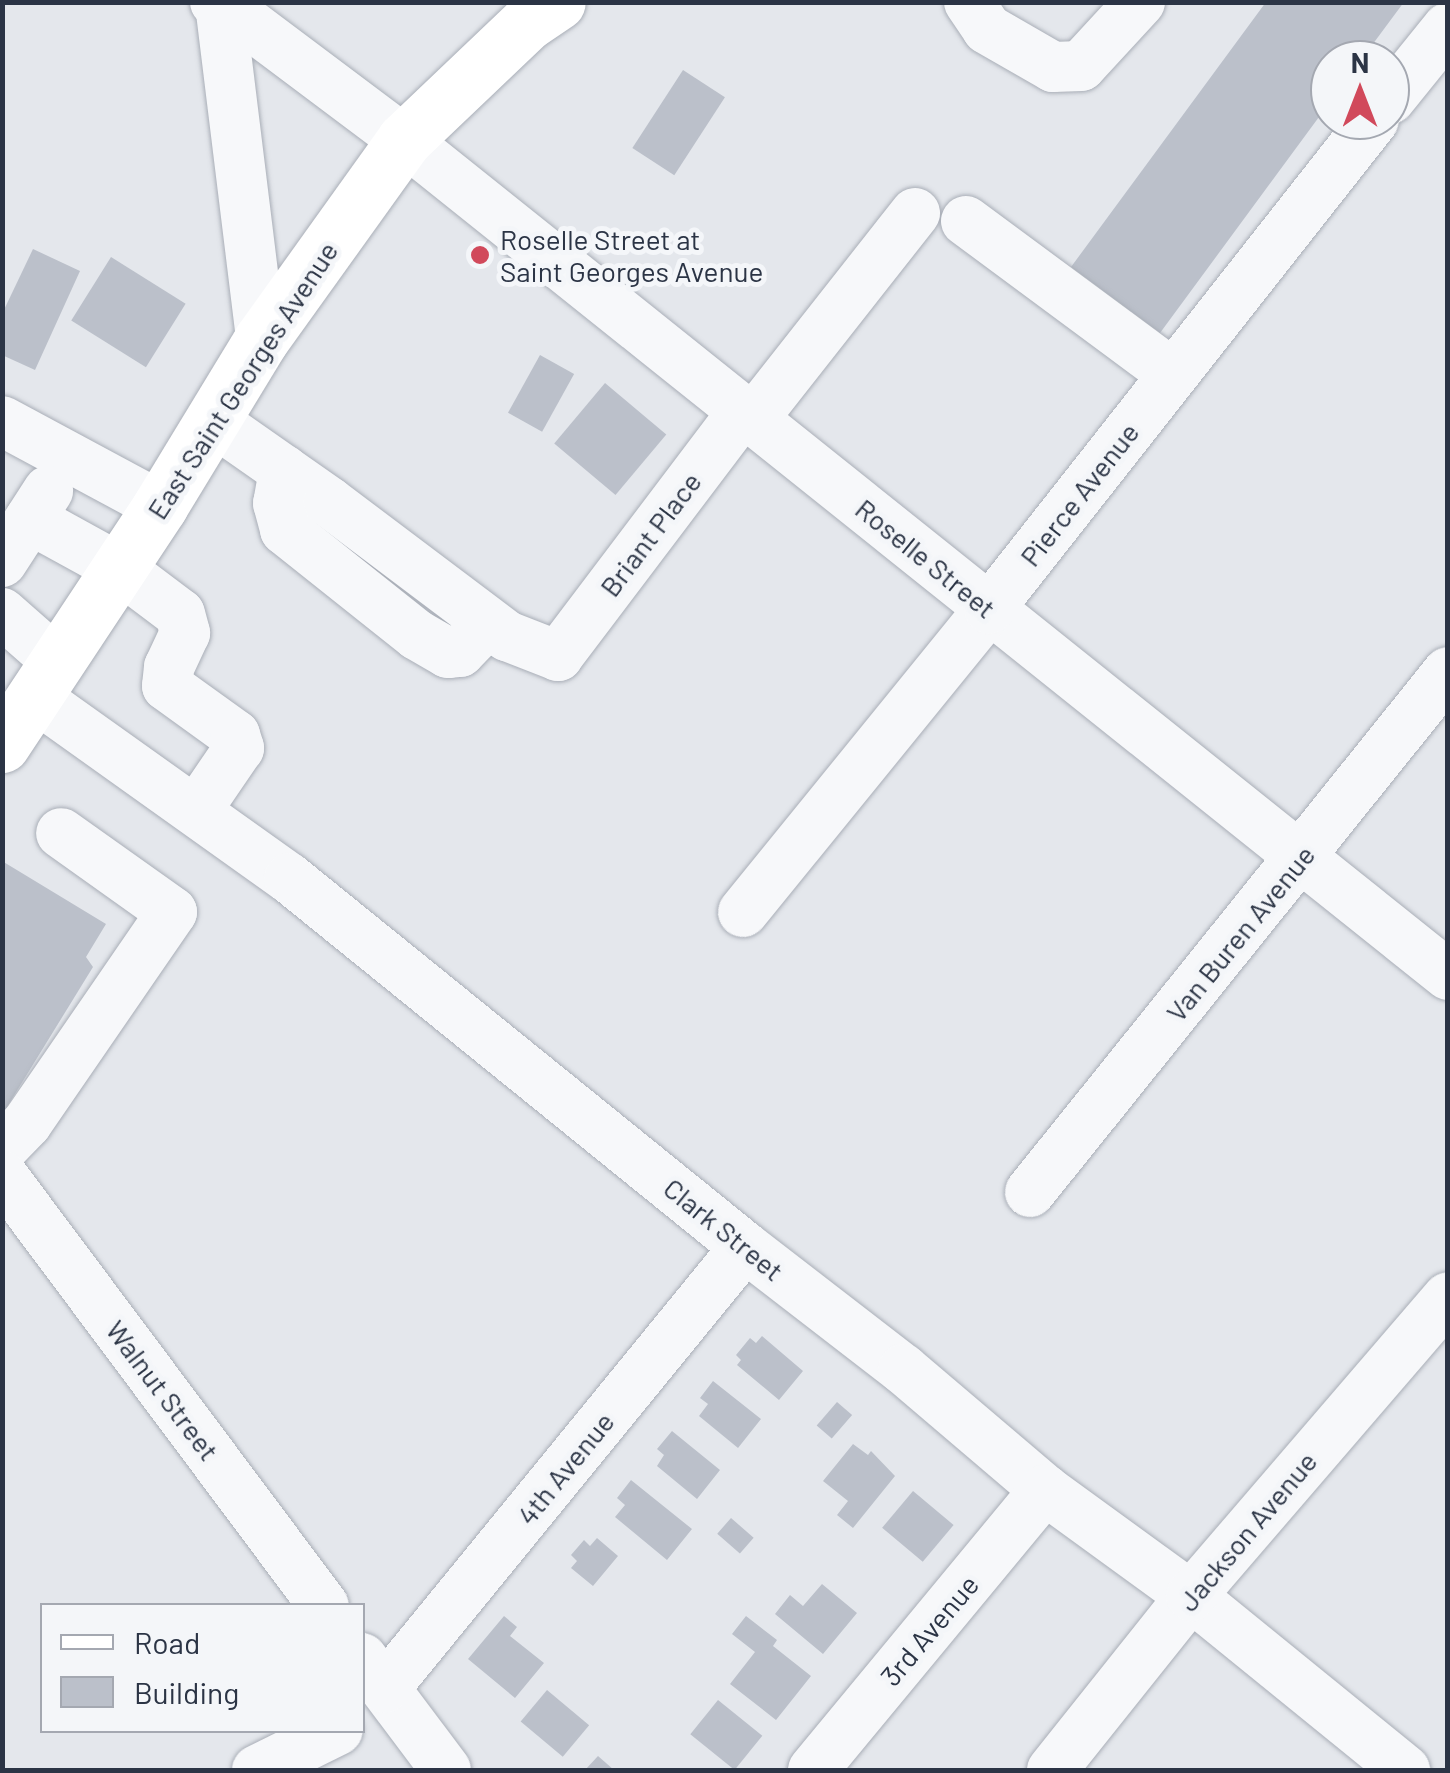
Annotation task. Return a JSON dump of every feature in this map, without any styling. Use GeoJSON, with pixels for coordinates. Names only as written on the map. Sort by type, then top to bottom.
{"type":"FeatureCollection","features":[{"type":"Feature","properties":{"kind":"main road","name":"East Saint Georges Avenue"},"geometry":{"type":"LineString","coordinates":[[2,745],[160,506],[261,340],[404,140],[532,9]]}},
{"type":"Feature","properties":{"kind":"street"},"geometry":{"type":"LineString","coordinates":[[970,2],[987,29],[1053,66],[1081,66],[1140,2]]}},
{"type":"Feature","properties":{"kind":"street"},"geometry":{"type":"LineString","coordinates":[[219,3],[261,340]]}},
{"type":"Feature","properties":{"kind":"street","name":"Roselle Street"},"geometry":{"type":"LineString","coordinates":[[219,3],[404,140],[1448,975]]}},
{"type":"Feature","properties":{"kind":"street"},"geometry":{"type":"LineString","coordinates":[[1410,74],[1448,26]]}},
{"type":"Feature","properties":{"kind":"street","name":"Pierce Avenue"},"geometry":{"type":"LineString","coordinates":[[743,912],[1358,140]]}},
{"type":"Feature","properties":{"kind":"street","name":"Briant Place"},"geometry":{"type":"LineString","coordinates":[[212,420],[507,636],[558,656],[748,415],[915,213]]}},
{"type":"Feature","properties":{"kind":"street"},"geometry":{"type":"LineString","coordinates":[[966,221],[1173,374]]}},
{"type":"Feature","properties":{"kind":"street"},"geometry":{"type":"LineString","coordinates":[[2,421],[160,506]]}},
{"type":"Feature","properties":{"kind":"street"},"geometry":{"type":"LineString","coordinates":[[2,562],[70,457]]}},
{"type":"Feature","properties":{"kind":"street"},"geometry":{"type":"LineString","coordinates":[[30,519],[120,568],[180,614],[185,633],[169,666],[168,686],[235,735],[240,748],[196,811]]}},
{"type":"Feature","properties":{"kind":"street","name":"Clark Street"},"geometry":{"type":"LineString","coordinates":[[2,613],[47,680],[196,811],[289,878],[744,1247],[902,1369],[1045,1490],[1191,1596],[1405,1770]]}},
{"type":"Feature","properties":{"kind":"street","name":"Van Buren Avenue"},"geometry":{"type":"LineString","coordinates":[[1030,1192],[1448,672]]}},
{"type":"Feature","properties":{"kind":"street"},"geometry":{"type":"LineString","coordinates":[[2,1149],[27,1123],[172,912],[61,832]]}},
{"type":"Feature","properties":{"kind":"street","name":"Walnut Street"},"geometry":{"type":"LineString","coordinates":[[2,1175],[322,1603]]}},
{"type":"Feature","properties":{"kind":"street","name":"4th Avenue"},"geometry":{"type":"LineString","coordinates":[[376,1692],[744,1247]]}},
{"type":"Feature","properties":{"kind":"street","name":"Jackson Avenue"},"geometry":{"type":"LineString","coordinates":[[1052,1770],[1191,1596],[1448,1297]]}},
{"type":"Feature","properties":{"kind":"street","name":"3rd Avenue"},"geometry":{"type":"LineString","coordinates":[[813,1770],[1045,1490]]}},
{"type":"Feature","properties":{"kind":"street"},"geometry":{"type":"LineString","coordinates":[[376,1692],[446,1770]]}},
{"type":"Feature","properties":{"kind":"street"},"geometry":{"type":"LineString","coordinates":[[257,1770],[332,1733]]}},
{"type":"Feature","properties":{"kind":"building"},"geometry":{"type":"Polygon","coordinates":[[[1266,2],[1404,2],[1376,40],[1310,40],[1310,129],[1160,333],[1071,267],[1266,2]]]}},
{"type":"Feature","properties":{"kind":"building"},"geometry":{"type":"Polygon","coordinates":[[[683,70],[725,97],[674,175],[632,148],[683,70]]]}},
{"type":"Feature","properties":{"kind":"building"},"geometry":{"type":"Polygon","coordinates":[[[33,249],[80,271],[35,370],[2,355],[2,314],[33,249]]]}},
{"type":"Feature","properties":{"kind":"building"},"geometry":{"type":"Polygon","coordinates":[[[111,257],[186,304],[146,367],[71,321],[111,257]]]}},
{"type":"Feature","properties":{"kind":"building"},"geometry":{"type":"Polygon","coordinates":[[[540,355],[574,374],[542,432],[508,413],[540,355]]]}},
{"type":"Feature","properties":{"kind":"building"},"geometry":{"type":"Polygon","coordinates":[[[605,383],[666,434],[616,495],[554,444],[605,383]]]}},
{"type":"Feature","properties":{"kind":"building"},"geometry":{"type":"Polygon","coordinates":[[[2,861],[106,924],[86,957],[93,967],[2,1115],[2,861]]]}},
{"type":"Feature","properties":{"kind":"building"},"geometry":{"type":"Polygon","coordinates":[[[762,1336],[803,1371],[779,1400],[737,1365],[741,1360],[736,1355],[750,1338],[756,1343],[762,1336]]]}},
{"type":"Feature","properties":{"kind":"building"},"geometry":{"type":"Polygon","coordinates":[[[713,1381],[761,1419],[738,1448],[699,1416],[708,1404],[700,1398],[713,1381]]]}},
{"type":"Feature","properties":{"kind":"building"},"geometry":{"type":"Polygon","coordinates":[[[837,1402],[852,1415],[832,1439],[817,1425],[837,1402]]]}},
{"type":"Feature","properties":{"kind":"building"},"geometry":{"type":"Polygon","coordinates":[[[672,1431],[720,1470],[697,1499],[657,1466],[664,1455],[657,1449],[672,1431]]]}},
{"type":"Feature","properties":{"kind":"building"},"geometry":{"type":"Polygon","coordinates":[[[853,1444],[868,1455],[871,1451],[895,1476],[853,1528],[837,1515],[848,1501],[823,1481],[853,1444]]]}},
{"type":"Feature","properties":{"kind":"building"},"geometry":{"type":"Polygon","coordinates":[[[631,1480],[692,1529],[667,1560],[615,1517],[625,1505],[617,1498],[631,1480]]]}},
{"type":"Feature","properties":{"kind":"building"},"geometry":{"type":"Polygon","coordinates":[[[913,1491],[954,1525],[923,1562],[882,1528],[913,1491]]]}},
{"type":"Feature","properties":{"kind":"building"},"geometry":{"type":"Polygon","coordinates":[[[731,1518],[754,1538],[740,1554],[717,1534],[731,1518]]]}},
{"type":"Feature","properties":{"kind":"building"},"geometry":{"type":"Polygon","coordinates":[[[597,1538],[618,1556],[593,1586],[571,1568],[577,1561],[571,1555],[584,1540],[590,1546],[597,1538]]]}},
{"type":"Feature","properties":{"kind":"building"},"geometry":{"type":"Polygon","coordinates":[[[822,1584],[857,1613],[823,1654],[775,1614],[790,1595],[803,1606],[822,1584]]]}},
{"type":"Feature","properties":{"kind":"building"},"geometry":{"type":"Polygon","coordinates":[[[504,1616],[517,1627],[510,1636],[544,1663],[515,1698],[468,1659],[504,1616]]]}},
{"type":"Feature","properties":{"kind":"building"},"geometry":{"type":"Polygon","coordinates":[[[746,1616],[777,1640],[773,1646],[811,1676],[776,1720],[730,1684],[755,1652],[732,1634],[746,1616]]]}},
{"type":"Feature","properties":{"kind":"building"},"geometry":{"type":"Polygon","coordinates":[[[547,1690],[589,1725],[563,1757],[521,1721],[547,1690]]]}},
{"type":"Feature","properties":{"kind":"building"},"geometry":{"type":"Polygon","coordinates":[[[718,1700],[762,1736],[735,1770],[690,1734],[718,1700]]]}},
{"type":"Feature","properties":{"kind":"building"},"geometry":{"type":"Polygon","coordinates":[[[598,1756],[614,1770],[585,1770],[598,1756]]]}},
{"type":"Feature","properties":{"kind":"place","name":"Roselle Street at Saint Georges Avenue"},"geometry":{"type":"Point","coordinates":[480,255]}}]}
